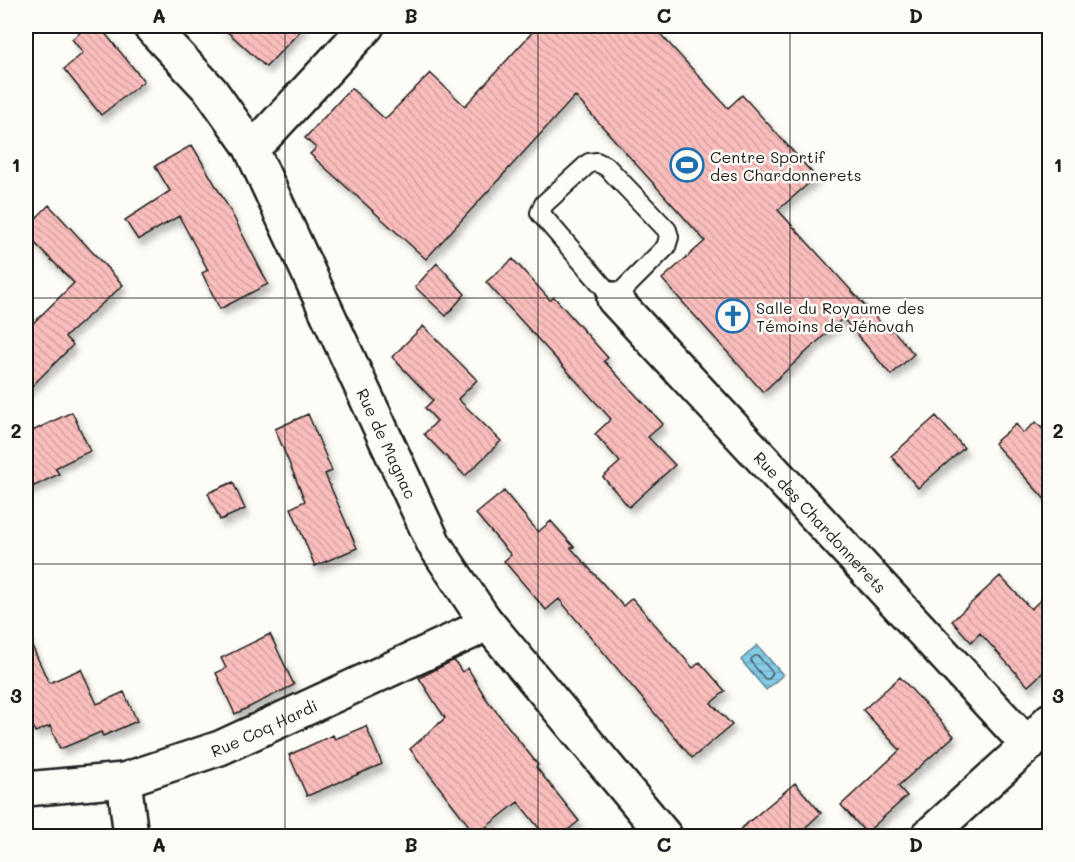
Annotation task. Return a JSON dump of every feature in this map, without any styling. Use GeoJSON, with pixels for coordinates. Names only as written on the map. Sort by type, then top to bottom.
{"type":"FeatureCollection","features":[{"type":"Feature","properties":{"kind":"street","name":"Rue de Magnac"},"geometry":{"type":"LineString","coordinates":[[150,26],[211,91],[250,146],[434,544],[484,619],[665,837]]}},
{"type":"Feature","properties":{"kind":"street"},"geometry":{"type":"LineString","coordinates":[[250,146],[263,138],[366,26]]}},
{"type":"Feature","properties":{"kind":"street","name":"Rue des Chardonnerets"},"geometry":{"type":"LineString","coordinates":[[614,299],[1028,745]]}},
{"type":"Feature","properties":{"kind":"street","name":"Rue Coq Hardi"},"geometry":{"type":"LineString","coordinates":[[26,789],[124,780],[220,748],[471,632],[484,619]]}},
{"type":"Feature","properties":{"kind":"street"},"geometry":{"type":"LineString","coordinates":[[928,837],[1028,745],[1050,720]]}},
{"type":"Feature","properties":{"kind":"street"},"geometry":{"type":"LineString","coordinates":[[124,780],[131,837]]}},
{"type":"Feature","properties":{"kind":"lane"},"geometry":{"type":"LineString","coordinates":[[597,162],[607,166],[667,230],[669,237],[666,247],[614,299],[540,213],[544,204],[589,163],[597,162]]}},
{"type":"Feature","properties":{"kind":"water"},"geometry":{"type":"Polygon","coordinates":[[[757,645],[783,675],[766,690],[741,660],[757,645]]]}},
{"type":"Feature","properties":{"kind":"building"},"geometry":{"type":"Polygon","coordinates":[[[88,26],[99,26],[144,81],[101,115],[64,69],[83,53],[72,39],[88,26]]]}},
{"type":"Feature","properties":{"kind":"building"},"geometry":{"type":"Polygon","coordinates":[[[221,26],[305,26],[266,67],[221,26]]]}},
{"type":"Feature","properties":{"kind":"building"},"geometry":{"type":"Polygon","coordinates":[[[538,26],[653,26],[728,108],[742,95],[816,177],[778,210],[889,332],[892,329],[914,354],[891,375],[843,318],[763,392],[662,279],[705,241],[575,96],[426,259],[310,154],[316,148],[305,138],[351,88],[385,119],[430,73],[465,106],[538,26]]]}},
{"type":"Feature","properties":{"kind":"building"},"geometry":{"type":"Polygon","coordinates":[[[192,145],[230,210],[268,284],[220,309],[202,273],[208,270],[179,216],[138,240],[125,220],[170,191],[155,166],[192,145]]]}},
{"type":"Feature","properties":{"kind":"building"},"geometry":{"type":"Polygon","coordinates":[[[49,205],[123,285],[65,337],[73,345],[26,392],[26,330],[74,283],[26,234],[26,228],[49,205]]]}},
{"type":"Feature","properties":{"kind":"building"},"geometry":{"type":"Polygon","coordinates":[[[513,259],[550,300],[554,297],[608,358],[604,361],[663,424],[648,437],[675,465],[629,507],[603,477],[620,462],[595,434],[611,419],[486,282],[513,259]]]}},
{"type":"Feature","properties":{"kind":"building"},"geometry":{"type":"Polygon","coordinates":[[[437,263],[465,294],[446,316],[415,287],[437,263]]]}},
{"type":"Feature","properties":{"kind":"building"},"geometry":{"type":"Polygon","coordinates":[[[423,326],[477,380],[458,399],[501,441],[465,476],[424,434],[437,421],[425,408],[433,400],[392,357],[423,326]]]}},
{"type":"Feature","properties":{"kind":"building"},"geometry":{"type":"Polygon","coordinates":[[[72,412],[90,451],[55,468],[59,474],[26,490],[26,434],[72,412]]]}},
{"type":"Feature","properties":{"kind":"building"},"geometry":{"type":"Polygon","coordinates":[[[308,414],[332,471],[325,474],[357,548],[315,566],[291,508],[305,501],[275,429],[308,414]]]}},
{"type":"Feature","properties":{"kind":"building"},"geometry":{"type":"Polygon","coordinates":[[[936,416],[964,448],[918,488],[891,456],[936,416]]]}},
{"type":"Feature","properties":{"kind":"building"},"geometry":{"type":"Polygon","coordinates":[[[1036,422],[1050,436],[1050,505],[994,443],[1016,424],[1023,433],[1036,422]]]}},
{"type":"Feature","properties":{"kind":"building"},"geometry":{"type":"Polygon","coordinates":[[[233,482],[245,509],[220,520],[208,493],[233,482]]]}},
{"type":"Feature","properties":{"kind":"building"},"geometry":{"type":"Polygon","coordinates":[[[504,491],[538,532],[551,521],[574,547],[571,548],[623,606],[632,598],[693,668],[700,662],[725,691],[711,703],[732,725],[692,758],[559,599],[546,610],[504,561],[511,555],[476,514],[504,491]]]}},
{"type":"Feature","properties":{"kind":"building"},"geometry":{"type":"Polygon","coordinates":[[[1000,576],[1031,609],[1050,591],[1050,666],[1028,686],[980,633],[971,642],[952,621],[1000,576]]]}},
{"type":"Feature","properties":{"kind":"building"},"geometry":{"type":"Polygon","coordinates":[[[26,633],[49,683],[81,669],[97,704],[124,692],[137,721],[103,736],[101,732],[60,749],[50,726],[35,732],[26,711],[26,633]]]}},
{"type":"Feature","properties":{"kind":"building"},"geometry":{"type":"Polygon","coordinates":[[[270,634],[294,685],[235,714],[216,673],[226,668],[221,658],[270,634]]]}},
{"type":"Feature","properties":{"kind":"building"},"geometry":{"type":"Polygon","coordinates":[[[454,660],[462,672],[468,668],[485,697],[579,821],[559,837],[546,837],[518,802],[476,835],[410,749],[445,718],[419,678],[454,660]]]}},
{"type":"Feature","properties":{"kind":"building"},"geometry":{"type":"Polygon","coordinates":[[[900,677],[954,736],[898,786],[907,796],[866,833],[841,805],[900,750],[863,710],[900,677]]]}},
{"type":"Feature","properties":{"kind":"building"},"geometry":{"type":"Polygon","coordinates":[[[366,726],[382,764],[307,796],[289,755],[333,735],[335,739],[366,726]]]}},
{"type":"Feature","properties":{"kind":"building"},"geometry":{"type":"Polygon","coordinates":[[[795,783],[821,813],[795,837],[731,837],[795,783]]]}},
{"type":"Feature","properties":{"kind":"place","name":"Centre Sportif des Chardonnerets"},"geometry":{"type":"Point","coordinates":[687,165]}},
{"type":"Feature","properties":{"kind":"place","name":"Salle du Royaume des Témoins de Jéhovah"},"geometry":{"type":"Point","coordinates":[733,316]}}]}
